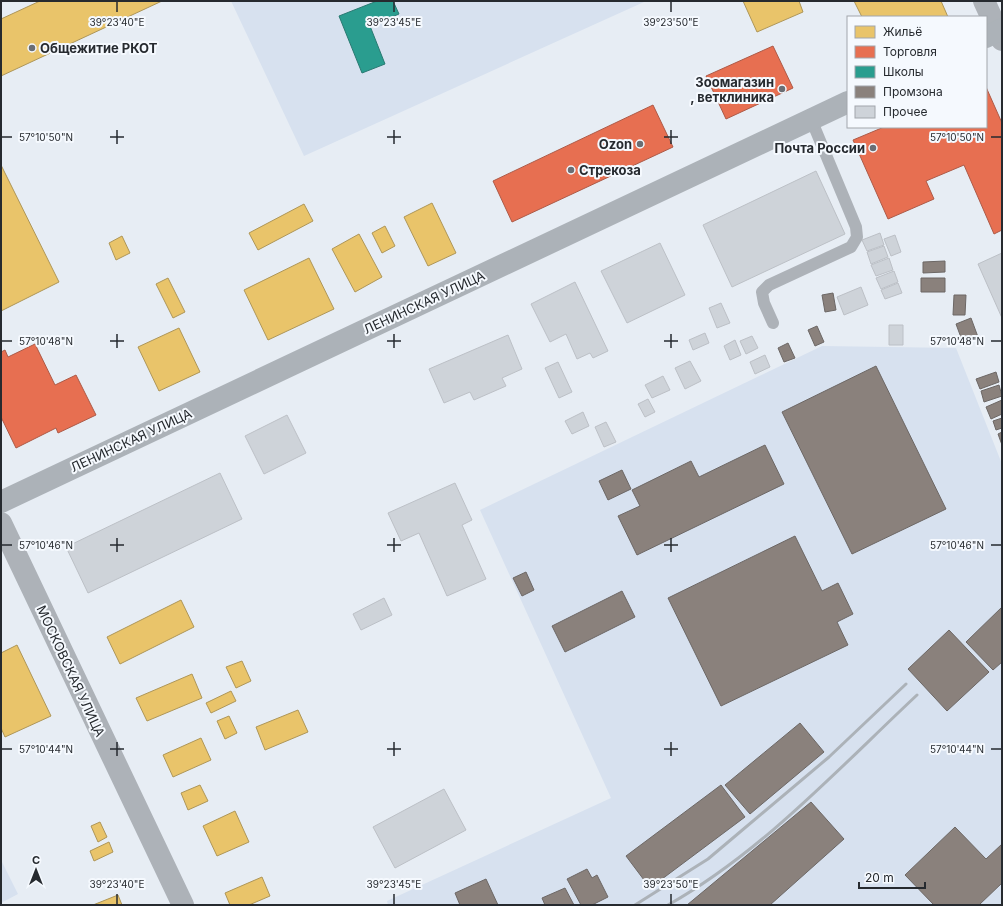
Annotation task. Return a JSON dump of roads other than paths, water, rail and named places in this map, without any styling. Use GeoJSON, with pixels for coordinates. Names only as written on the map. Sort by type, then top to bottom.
{"type":"FeatureCollection","features":[{"type":"Feature","properties":{"kind":"main road","name":"ЛЕНИНСКАЯ УЛИЦА"},"geometry":{"type":"LineString","coordinates":[[1,502],[847,102]]}},
{"type":"Feature","properties":{"kind":"street"},"geometry":{"type":"LineString","coordinates":[[984,1],[997,34]]}},
{"type":"Feature","properties":{"kind":"street","name":"МОСКОВСКАЯ УЛИЦА"},"geometry":{"type":"LineString","coordinates":[[1,523],[183,905]]}},
{"type":"Feature","properties":{"kind":"lane"},"geometry":{"type":"LineString","coordinates":[[773,324],[764,303],[762,292],[769,285],[851,247],[857,237],[856,227],[811,119]]}},
{"type":"Feature","properties":{"kind":"railway"},"geometry":{"type":"LineString","coordinates":[[635,905],[708,859],[829,757],[906,684]]}},
{"type":"Feature","properties":{"kind":"railway"},"geometry":{"type":"LineString","coordinates":[[668,905],[702,884],[767,835],[798,808],[917,695]]}},
{"type":"Feature","properties":{"kind":"place","name":"Общежитие РКОТ"},"geometry":{"type":"Point","coordinates":[32,48]}},
{"type":"Feature","properties":{"kind":"place","name":"Зоомагазин , ветклиника"},"geometry":{"type":"Point","coordinates":[782,89]}},
{"type":"Feature","properties":{"kind":"place","name":"Ozon"},"geometry":{"type":"Point","coordinates":[640,144]}},
{"type":"Feature","properties":{"kind":"place","name":"Почта России"},"geometry":{"type":"Point","coordinates":[873,148]}},
{"type":"Feature","properties":{"kind":"place","name":"Стрекоза"},"geometry":{"type":"Point","coordinates":[571,170]}}]}
